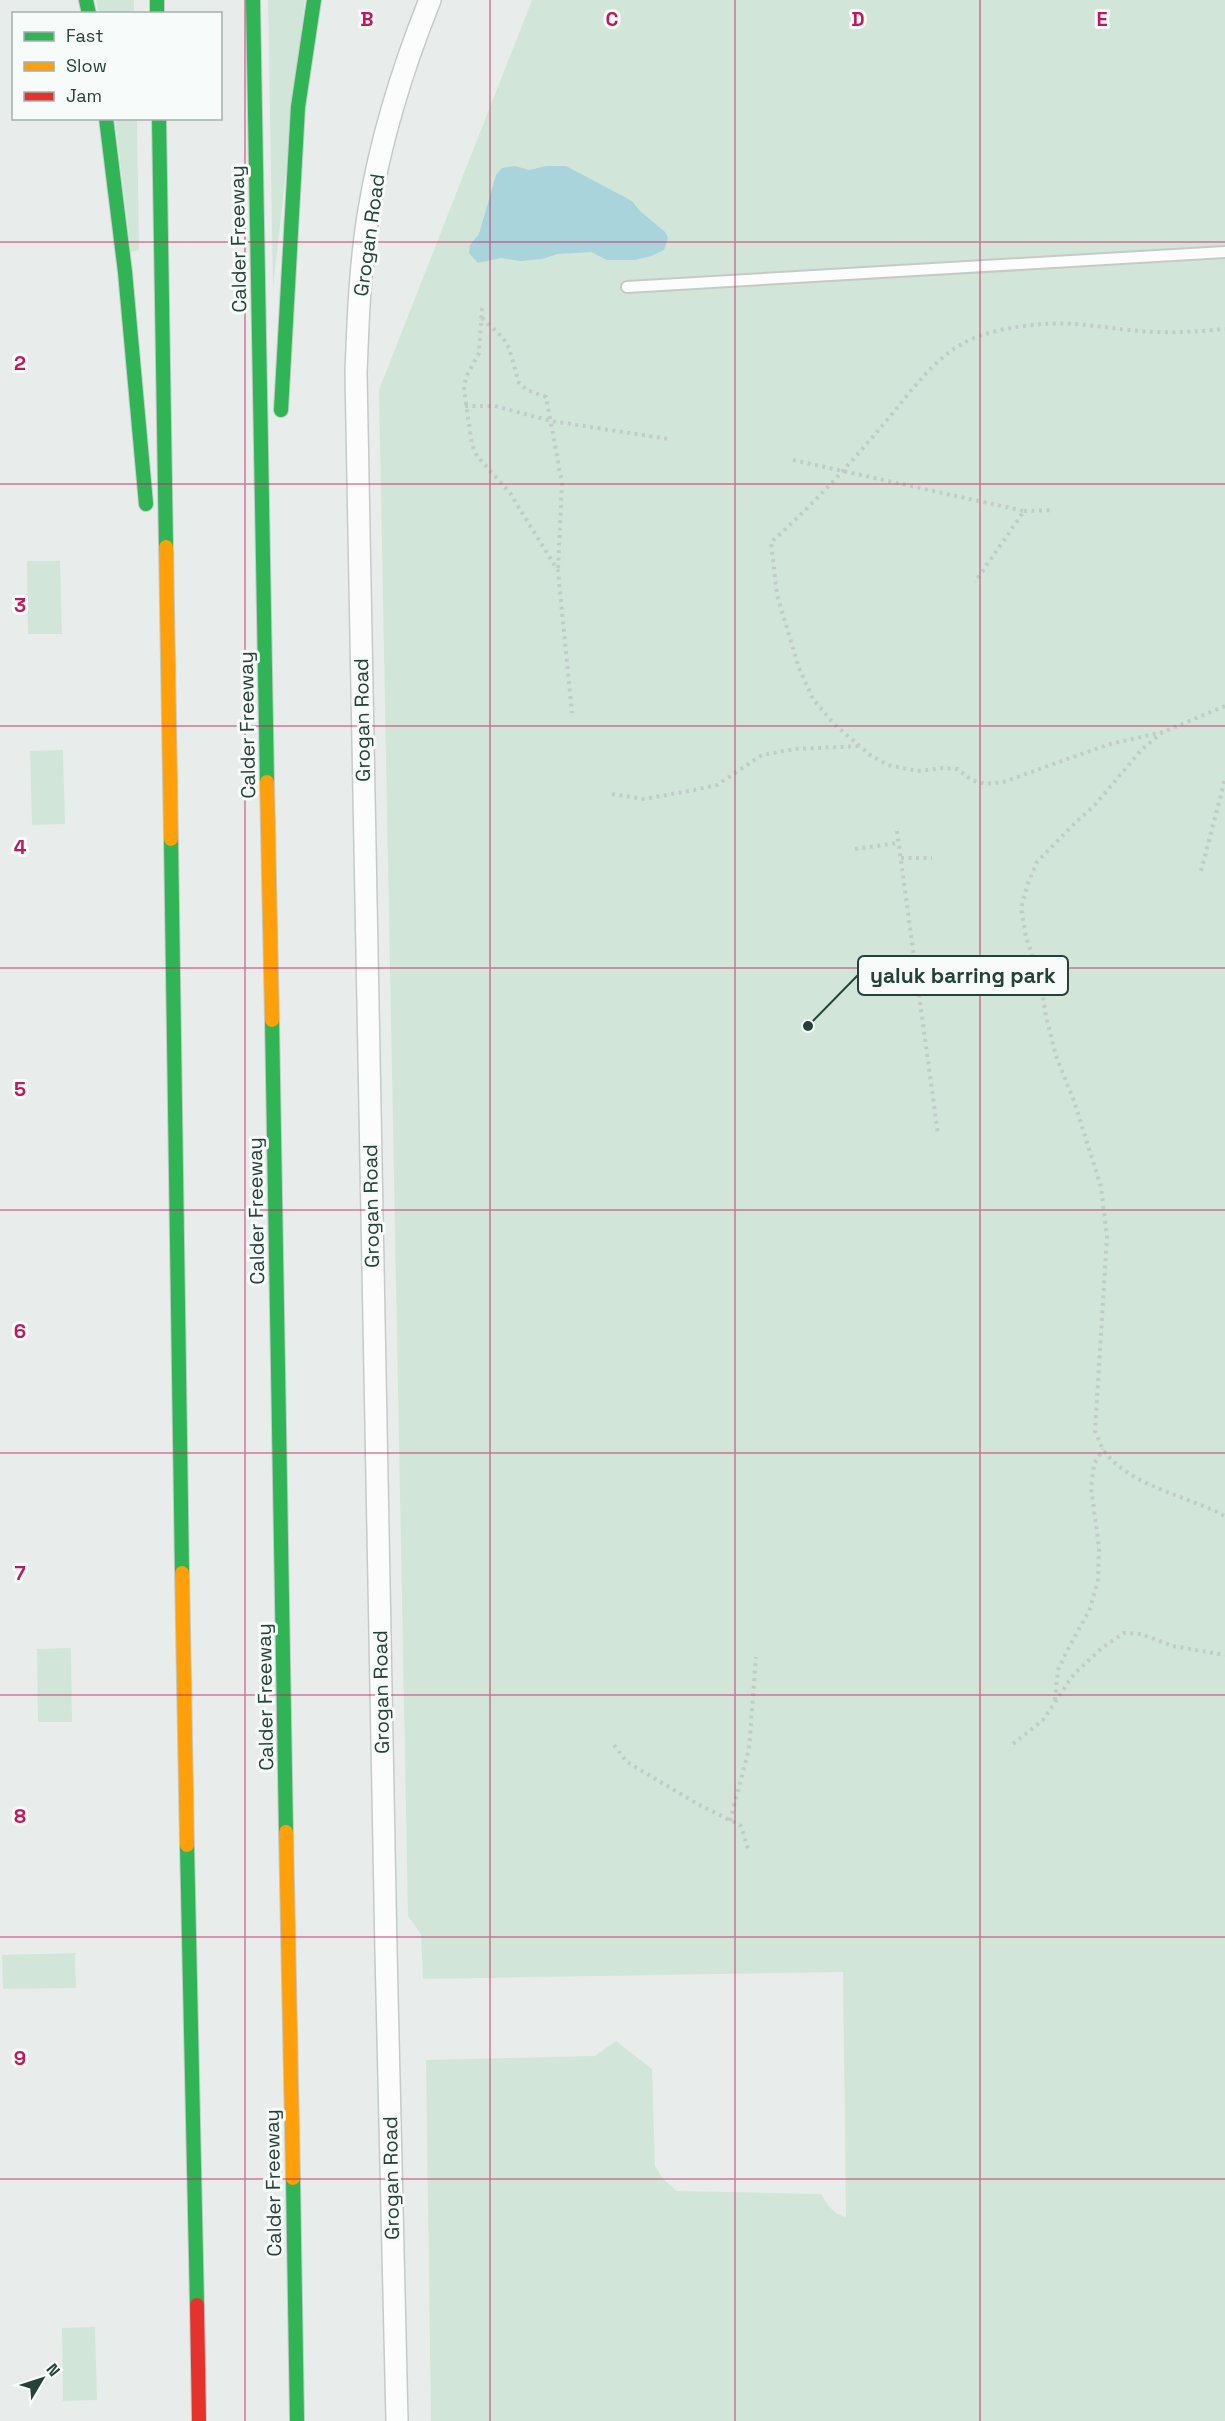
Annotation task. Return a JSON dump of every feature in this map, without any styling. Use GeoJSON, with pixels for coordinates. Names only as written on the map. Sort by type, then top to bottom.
{"type":"FeatureCollection","features":[{"type":"Feature","properties":{"kind":"highway","name":"Calder Freeway"},"geometry":{"type":"LineString","coordinates":[[253,0],[297,2421]]}},
{"type":"Feature","properties":{"kind":"highway"},"geometry":{"type":"LineString","coordinates":[[280,427],[298,107],[314,0]]}},
{"type":"Feature","properties":{"kind":"highway"},"geometry":{"type":"LineString","coordinates":[[106,120],[125,272],[148,521]]}},
{"type":"Feature","properties":{"kind":"highway"},"geometry":{"type":"LineString","coordinates":[[159,120],[187,1861],[199,2421]]}},
{"type":"Feature","properties":{"kind":"highway"},"geometry":{"type":"LineString","coordinates":[[153,581],[170,796]]}},
{"type":"Feature","properties":{"kind":"highway"},"geometry":{"type":"LineString","coordinates":[[276,1276],[279,642]]}},
{"type":"Feature","properties":{"kind":"street","name":"Grogan Road"},"geometry":{"type":"LineString","coordinates":[[397,2421],[384,1891],[356,374],[361,283],[369,208],[392,110],[430,0]]}},
{"type":"Feature","properties":{"kind":"lane"},"geometry":{"type":"LineString","coordinates":[[627,287],[1225,252]]}},
{"type":"Feature","properties":{"kind":"path"},"geometry":{"type":"LineString","coordinates":[[482,308],[479,353],[466,377],[465,406],[472,445],[477,456],[510,493],[558,570]]}},
{"type":"Feature","properties":{"kind":"path"},"geometry":{"type":"LineString","coordinates":[[482,317],[503,338],[509,348],[519,383],[527,390],[546,397],[562,483],[558,570],[572,713]]}},
{"type":"Feature","properties":{"kind":"path"},"geometry":{"type":"LineString","coordinates":[[1225,329],[1157,332],[1044,324],[987,333],[961,344],[935,364],[803,514],[771,542],[777,595],[785,625],[799,668],[813,699],[834,724],[870,755],[888,765],[917,771],[958,769],[971,780],[985,784],[1004,782],[1110,744],[1163,732],[1225,706]]}},
{"type":"Feature","properties":{"kind":"path"},"geometry":{"type":"LineString","coordinates":[[465,406],[495,406],[551,421],[669,439]]}},
{"type":"Feature","properties":{"kind":"path"},"geometry":{"type":"LineString","coordinates":[[793,460],[1024,511],[1054,510]]}},
{"type":"Feature","properties":{"kind":"path"},"geometry":{"type":"LineString","coordinates":[[975,582],[1024,511]]}},
{"type":"Feature","properties":{"kind":"path"},"geometry":{"type":"LineString","coordinates":[[1163,732],[1142,748],[1094,806],[1077,820],[1037,862],[1021,908],[1026,937],[1040,978],[1056,1056],[1078,1112],[1101,1187],[1107,1237],[1095,1431],[1103,1449],[1124,1470],[1225,1516]]}},
{"type":"Feature","properties":{"kind":"path"},"geometry":{"type":"LineString","coordinates":[[612,794],[644,799],[694,790],[717,785],[762,755],[795,749],[860,746]]}},
{"type":"Feature","properties":{"kind":"path"},"geometry":{"type":"LineString","coordinates":[[1201,871],[1225,779]]}},
{"type":"Feature","properties":{"kind":"path"},"geometry":{"type":"LineString","coordinates":[[897,831],[938,1135]]}},
{"type":"Feature","properties":{"kind":"path"},"geometry":{"type":"LineString","coordinates":[[855,849],[899,843]]}},
{"type":"Feature","properties":{"kind":"path"},"geometry":{"type":"LineString","coordinates":[[901,858],[932,858]]}},
{"type":"Feature","properties":{"kind":"path"},"geometry":{"type":"LineString","coordinates":[[1055,1700],[1058,1670],[1090,1609],[1098,1580],[1099,1547],[1091,1488],[1094,1464],[1103,1449]]}},
{"type":"Feature","properties":{"kind":"path"},"geometry":{"type":"LineString","coordinates":[[1013,1744],[1042,1720],[1074,1674],[1101,1648],[1124,1633],[1141,1634],[1173,1646],[1225,1656]]}},
{"type":"Feature","properties":{"kind":"path"},"geometry":{"type":"LineString","coordinates":[[730,1821],[749,1749],[756,1657]]}},
{"type":"Feature","properties":{"kind":"path"},"geometry":{"type":"LineString","coordinates":[[614,1745],[627,1762],[741,1826],[748,1852]]}},
{"type":"Feature","properties":{"kind":"green space"},"geometry":{"type":"Polygon","coordinates":[[[96,0],[134,0],[134,12],[99,12],[96,0]]]}},
{"type":"Feature","properties":{"kind":"green space"},"geometry":{"type":"Polygon","coordinates":[[[268,0],[305,0],[273,288],[268,0]]]}},
{"type":"Feature","properties":{"kind":"green space"},"geometry":{"type":"Polygon","coordinates":[[[532,0],[1225,0],[1225,2421],[431,2421],[426,2060],[595,2056],[616,2041],[652,2069],[655,2166],[663,2179],[677,2191],[821,2194],[834,2211],[846,2217],[843,1972],[423,1979],[421,1934],[408,1916],[379,390],[532,0]]]}},
{"type":"Feature","properties":{"kind":"green space"},"geometry":{"type":"Polygon","coordinates":[[[115,120],[137,120],[139,250],[131,252],[115,120]]]}},
{"type":"Feature","properties":{"kind":"green space"},"geometry":{"type":"Polygon","coordinates":[[[27,561],[60,561],[62,634],[28,634],[27,561]]]}},
{"type":"Feature","properties":{"kind":"green space"},"geometry":{"type":"Polygon","coordinates":[[[63,750],[65,824],[32,825],[30,751],[63,750]]]}},
{"type":"Feature","properties":{"kind":"green space"},"geometry":{"type":"Polygon","coordinates":[[[71,1648],[72,1722],[38,1722],[37,1649],[71,1648]]]}},
{"type":"Feature","properties":{"kind":"green space"},"geometry":{"type":"Polygon","coordinates":[[[75,1953],[76,1988],[3,1989],[2,1955],[75,1953]]]}},
{"type":"Feature","properties":{"kind":"green space"},"geometry":{"type":"Polygon","coordinates":[[[95,2327],[97,2400],[63,2401],[62,2328],[95,2327]]]}},
{"type":"Feature","properties":{"kind":"water"},"geometry":{"type":"Polygon","coordinates":[[[515,166],[529,170],[546,166],[566,166],[632,201],[640,211],[665,232],[668,238],[664,250],[635,260],[607,260],[591,252],[558,254],[542,259],[520,261],[501,258],[478,263],[469,253],[470,245],[479,234],[496,175],[502,168],[515,166]]]}},
{"type":"Feature","properties":{"kind":"traffic: fast"},"geometry":{"type":"LineString","coordinates":[[86,0],[89,12]]}},
{"type":"Feature","properties":{"kind":"traffic: fast"},"geometry":{"type":"LineString","coordinates":[[157,0],[157,12]]}},
{"type":"Feature","properties":{"kind":"traffic: fast"},"geometry":{"type":"LineString","coordinates":[[253,0],[267,782]]}},
{"type":"Feature","properties":{"kind":"traffic: fast"},"geometry":{"type":"LineString","coordinates":[[281,410],[298,107],[314,0]]}},
{"type":"Feature","properties":{"kind":"traffic: fast"},"geometry":{"type":"LineString","coordinates":[[106,120],[125,272],[146,504]]}},
{"type":"Feature","properties":{"kind":"traffic: fast"},"geometry":{"type":"LineString","coordinates":[[159,120],[166,547]]}},
{"type":"Feature","properties":{"kind":"traffic: fast"},"geometry":{"type":"LineString","coordinates":[[171,839],[182,1573]]}},
{"type":"Feature","properties":{"kind":"traffic: fast"},"geometry":{"type":"LineString","coordinates":[[272,1020],[286,1832]]}},
{"type":"Feature","properties":{"kind":"traffic: fast"},"geometry":{"type":"LineString","coordinates":[[187,1845],[197,2305]]}},
{"type":"Feature","properties":{"kind":"traffic: fast"},"geometry":{"type":"LineString","coordinates":[[293,2178],[297,2421]]}},
{"type":"Feature","properties":{"kind":"traffic: slow"},"geometry":{"type":"LineString","coordinates":[[166,547],[171,839]]}},
{"type":"Feature","properties":{"kind":"traffic: slow"},"geometry":{"type":"LineString","coordinates":[[267,782],[272,1020]]}},
{"type":"Feature","properties":{"kind":"traffic: slow"},"geometry":{"type":"LineString","coordinates":[[182,1573],[187,1845]]}},
{"type":"Feature","properties":{"kind":"traffic: slow"},"geometry":{"type":"LineString","coordinates":[[286,1832],[293,2178]]}},
{"type":"Feature","properties":{"kind":"traffic: jam"},"geometry":{"type":"LineString","coordinates":[[197,2305],[199,2421]]}},
{"type":"Feature","properties":{"kind":"place","name":"yaluk barring park"},"geometry":{"type":"Point","coordinates":[808,1026]}}]}
